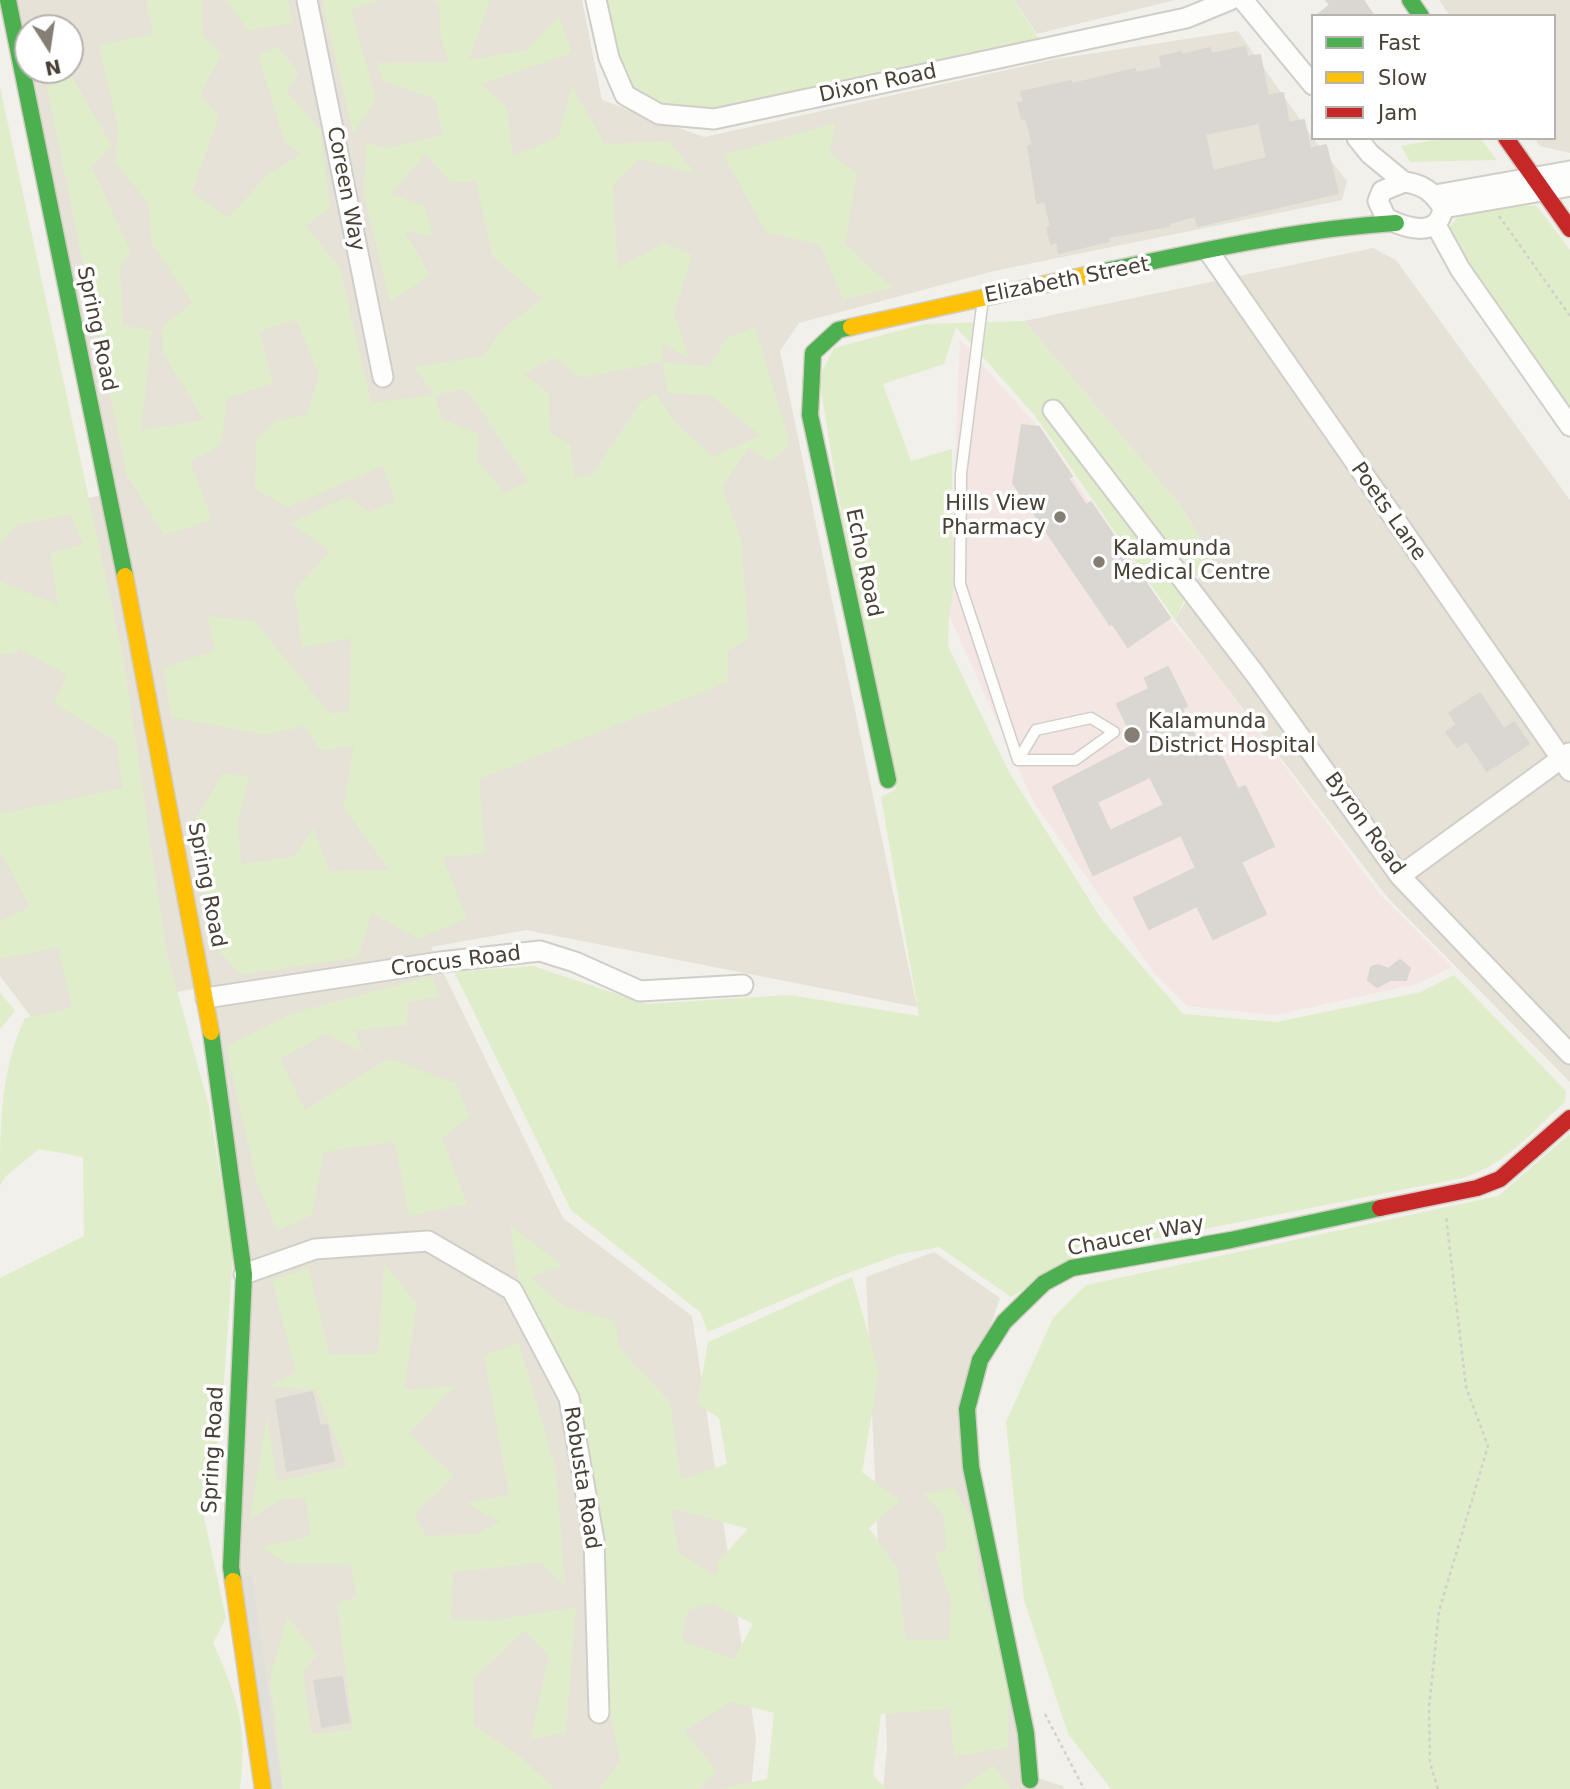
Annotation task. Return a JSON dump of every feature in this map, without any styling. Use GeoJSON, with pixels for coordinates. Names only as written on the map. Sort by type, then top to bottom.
{"type":"FeatureCollection","features":[{"type":"Feature","properties":{"kind":"street","name":"Spring Road"},"geometry":{"type":"LineString","coordinates":[[8,0],[141,650],[206,998],[244,1274],[231,1567],[262,1789]]}},
{"type":"Feature","properties":{"kind":"street","name":"Coreen Way"},"geometry":{"type":"LineString","coordinates":[[307,0],[383,377]]}},
{"type":"Feature","properties":{"kind":"street","name":"Dixon Road"},"geometry":{"type":"LineString","coordinates":[[596,0],[609,58],[625,95],[659,114],[713,119],[1186,18],[1230,0]]}},
{"type":"Feature","properties":{"kind":"street"},"geometry":{"type":"LineString","coordinates":[[1243,0],[1311,83]]}},
{"type":"Feature","properties":{"kind":"street"},"geometry":{"type":"LineString","coordinates":[[1359,140],[1370,154],[1404,182],[1417,184],[1433,214],[1442,256],[1460,269],[1570,426]]}},
{"type":"Feature","properties":{"kind":"street"},"geometry":{"type":"LineString","coordinates":[[1507,140],[1570,229]]}},
{"type":"Feature","properties":{"kind":"street"},"geometry":{"type":"LineString","coordinates":[[1370,154],[1387,218],[1396,223],[1492,201],[1570,171]]}},
{"type":"Feature","properties":{"kind":"street","name":"Elizabeth Street"},"geometry":{"type":"LineString","coordinates":[[1329,227],[1356,215],[1404,182]]}},
{"type":"Feature","properties":{"kind":"street"},"geometry":{"type":"LineString","coordinates":[[1433,214],[1539,185],[1570,186]]}},
{"type":"Feature","properties":{"kind":"street","name":"Elizabeth Street"},"geometry":{"type":"LineString","coordinates":[[813,353],[838,330],[983,297],[1329,227],[1396,223]]}},
{"type":"Feature","properties":{"kind":"street","name":"Poets Lane"},"geometry":{"type":"LineString","coordinates":[[1209,252],[1567,761]]}},
{"type":"Feature","properties":{"kind":"street","name":"Echo Road"},"geometry":{"type":"LineString","coordinates":[[813,353],[810,415],[888,780]]}},
{"type":"Feature","properties":{"kind":"street","name":"Byron Road"},"geometry":{"type":"LineString","coordinates":[[1053,410],[1255,674],[1400,876],[1570,1054]]}},
{"type":"Feature","properties":{"kind":"street"},"geometry":{"type":"LineString","coordinates":[[1400,876],[1567,761]]}},
{"type":"Feature","properties":{"kind":"street","name":"Crocus Road"},"geometry":{"type":"LineString","coordinates":[[206,998],[440,962],[540,951],[575,962],[640,991],[743,985]]}},
{"type":"Feature","properties":{"kind":"street","name":"Chaucer Way"},"geometry":{"type":"LineString","coordinates":[[1030,1780],[1026,1733],[970,1455],[967,1409],[981,1360],[1004,1322],[1044,1283],[1072,1268],[1231,1240],[1442,1195],[1500,1179],[1570,1118]]}},
{"type":"Feature","properties":{"kind":"street","name":"Robusta Road"},"geometry":{"type":"LineString","coordinates":[[244,1274],[315,1249],[428,1241],[512,1290],[569,1398],[594,1541],[599,1713]]}},
{"type":"Feature","properties":{"kind":"lane"},"geometry":{"type":"LineString","coordinates":[[983,297],[961,474],[960,584],[1018,760]]}},
{"type":"Feature","properties":{"kind":"lane"},"geometry":{"type":"LineString","coordinates":[[1091,718],[1114,732],[1075,760],[1018,760],[1036,730],[1091,718]]}},
{"type":"Feature","properties":{"kind":"path"},"geometry":{"type":"LineString","coordinates":[[1492,201],[1495,211],[1570,316]]}},
{"type":"Feature","properties":{"kind":"path"},"geometry":{"type":"LineString","coordinates":[[1438,1789],[1430,1763],[1429,1708],[1438,1611],[1488,1446],[1466,1387],[1459,1348],[1460,1321],[1450,1232],[1442,1195]]}},
{"type":"Feature","properties":{"kind":"shaded area"},"geometry":{"type":"Polygon","coordinates":[[[17,0],[582,0],[602,100],[704,137],[1056,59],[1238,31],[1311,135],[1311,140],[1315,140],[1347,181],[1342,200],[994,271],[799,323],[780,351],[917,1007],[526,930],[431,947],[563,1218],[692,1316],[756,1739],[751,1789],[271,1789],[237,1573],[250,1259],[211,986],[32,1018],[0,976],[0,516],[112,493],[33,84],[84,84],[84,14],[20,14],[17,0]]]}},
{"type":"Feature","properties":{"kind":"shaded area"},"geometry":{"type":"Polygon","coordinates":[[[1014,0],[1175,0],[1037,34],[1014,0]]]}},
{"type":"Feature","properties":{"kind":"shaded area"},"geometry":{"type":"Polygon","coordinates":[[[1439,0],[1570,0],[1570,153],[1540,146],[1536,140],[1556,140],[1556,14],[1449,14],[1439,0]]]}},
{"type":"Feature","properties":{"kind":"shaded area"},"geometry":{"type":"Polygon","coordinates":[[[1373,248],[1396,260],[1570,500],[1570,1082],[1388,898],[1175,620],[1211,557],[1180,505],[1024,321],[1373,248]]]}},
{"type":"Feature","properties":{"kind":"shaded area","name":"Kalamunda District Hospital"},"geometry":{"type":"Polygon","coordinates":[[[960,340],[1034,422],[1173,623],[1211,667],[1378,892],[1452,967],[1417,984],[1275,1015],[1187,1006],[1155,974],[1034,803],[949,615],[960,340]]]}},
{"type":"Feature","properties":{"kind":"shaded area"},"geometry":{"type":"Polygon","coordinates":[[[934,1252],[1000,1298],[960,1413],[1034,1777],[1063,1786],[1064,1789],[883,1789],[887,1747],[866,1277],[934,1252]]]}},
{"type":"Feature","properties":{"kind":"shaded area"},"geometry":{"type":"Polygon","coordinates":[[[252,1575],[282,1789],[268,1789],[238,1578],[252,1575]]]}},
{"type":"Feature","properties":{"kind":"green space"},"geometry":{"type":"Polygon","coordinates":[[[146,0],[202,0],[203,36],[222,54],[200,94],[219,116],[192,192],[228,218],[269,173],[302,154],[285,143],[258,55],[278,47],[299,73],[286,91],[320,129],[330,208],[306,226],[340,268],[371,403],[434,395],[415,367],[483,356],[502,329],[542,299],[492,256],[476,181],[451,183],[426,154],[391,194],[425,206],[433,237],[404,230],[430,275],[390,302],[364,194],[366,143],[385,148],[443,135],[435,99],[383,81],[377,63],[449,62],[441,39],[439,4],[432,0],[490,0],[469,60],[526,50],[559,16],[572,53],[481,84],[507,107],[513,156],[558,137],[572,86],[605,144],[669,141],[696,174],[639,159],[613,186],[618,268],[664,243],[692,255],[674,314],[689,358],[663,344],[662,362],[709,366],[726,338],[755,326],[790,444],[771,462],[748,448],[722,488],[741,538],[749,639],[728,651],[728,682],[479,779],[485,854],[442,857],[467,918],[418,939],[372,913],[358,957],[240,975],[213,944],[193,823],[223,773],[249,777],[238,822],[241,864],[295,856],[313,828],[330,871],[389,870],[343,807],[354,746],[321,751],[305,726],[263,735],[171,717],[163,668],[215,651],[207,616],[255,621],[329,713],[349,712],[351,638],[302,648],[294,591],[330,551],[290,523],[347,497],[369,512],[395,501],[383,466],[288,507],[255,489],[256,441],[275,421],[307,415],[319,374],[296,320],[259,331],[273,383],[227,399],[221,445],[190,461],[212,520],[164,535],[127,476],[47,88],[52,84],[76,84],[112,146],[91,166],[131,252],[120,267],[123,325],[152,331],[141,430],[204,420],[163,353],[162,327],[192,303],[152,244],[148,203],[115,162],[118,129],[99,45],[153,34],[146,0]],[[554,358],[523,374],[549,393],[550,433],[570,444],[575,478],[593,474],[641,402],[656,393],[674,421],[713,457],[760,435],[711,396],[668,393],[662,362],[582,378],[554,358]],[[463,389],[435,395],[441,418],[479,434],[477,460],[505,493],[528,481],[476,402],[463,389]]]}},
{"type":"Feature","properties":{"kind":"green space"},"geometry":{"type":"Polygon","coordinates":[[[226,0],[288,0],[293,23],[248,31],[226,0]]]}},
{"type":"Feature","properties":{"kind":"green space"},"geometry":{"type":"Polygon","coordinates":[[[322,0],[381,0],[351,9],[376,100],[353,134],[322,0]]]}},
{"type":"Feature","properties":{"kind":"green space"},"geometry":{"type":"Polygon","coordinates":[[[597,0],[1014,0],[1045,48],[714,119],[625,95],[597,0]]]}},
{"type":"Feature","properties":{"kind":"green space"},"geometry":{"type":"Polygon","coordinates":[[[0,87],[124,661],[167,954],[209,1106],[233,1255],[221,1423],[204,1517],[226,1618],[213,1643],[235,1697],[242,1730],[240,1789],[0,1789],[0,1278],[84,1236],[83,1157],[39,1149],[5,1177],[0,1186],[0,1143],[6,1079],[25,1018],[72,1008],[58,948],[0,959],[0,921],[30,907],[0,852],[0,814],[122,788],[117,742],[54,703],[67,675],[18,648],[19,652],[0,655],[0,581],[58,605],[50,553],[83,544],[71,515],[17,525],[0,544],[0,87]]]}},
{"type":"Feature","properties":{"kind":"green space"},"geometry":{"type":"Polygon","coordinates":[[[835,123],[830,154],[857,174],[845,244],[893,288],[843,300],[820,245],[766,232],[723,155],[835,123]]]}},
{"type":"Feature","properties":{"kind":"green space"},"geometry":{"type":"Polygon","coordinates":[[[1434,140],[1482,140],[1497,160],[1410,162],[1401,146],[1434,140]]]}},
{"type":"Feature","properties":{"kind":"green space"},"geometry":{"type":"Polygon","coordinates":[[[1520,205],[1537,206],[1570,250],[1570,410],[1445,233],[1460,214],[1520,205]]]}},
{"type":"Feature","properties":{"kind":"green space"},"geometry":{"type":"Polygon","coordinates":[[[1024,321],[1180,505],[1211,557],[1194,579],[1175,620],[1036,417],[956,327],[944,364],[883,384],[911,461],[952,449],[953,594],[948,646],[1009,772],[1102,920],[1183,1014],[1277,1022],[1421,992],[1454,975],[1566,1091],[1565,1102],[1505,1156],[1462,1178],[1087,1252],[1011,1297],[939,1247],[897,1255],[708,1332],[700,1312],[571,1210],[454,972],[533,966],[647,1004],[790,995],[919,1016],[881,797],[896,789],[836,484],[819,377],[834,348],[924,324],[1024,321]]]}},
{"type":"Feature","properties":{"kind":"green space"},"geometry":{"type":"Polygon","coordinates":[[[432,976],[440,997],[408,1002],[407,1025],[355,1031],[363,1052],[325,1034],[280,1059],[305,1110],[389,1058],[456,1084],[470,1116],[442,1138],[467,1204],[409,1216],[395,1142],[324,1152],[312,1215],[277,1231],[256,1179],[226,1046],[293,1013],[432,976]]]}},
{"type":"Feature","properties":{"kind":"green space"},"geometry":{"type":"Polygon","coordinates":[[[0,992],[15,1011],[0,1029],[0,992]]]}},
{"type":"Feature","properties":{"kind":"green space"},"geometry":{"type":"Polygon","coordinates":[[[1570,1134],[1570,1789],[1111,1789],[1068,1734],[1024,1600],[1006,1422],[1053,1318],[1086,1285],[1498,1196],[1570,1134]]]}},
{"type":"Feature","properties":{"kind":"green space"},"geometry":{"type":"Polygon","coordinates":[[[510,1226],[563,1266],[531,1277],[563,1306],[615,1321],[619,1347],[670,1402],[681,1479],[727,1464],[719,1418],[697,1404],[708,1342],[852,1277],[879,1372],[862,1472],[900,1501],[869,1528],[898,1570],[906,1640],[949,1640],[951,1601],[935,1555],[946,1548],[944,1516],[924,1494],[954,1488],[973,1521],[980,1584],[1009,1670],[1008,1748],[954,1756],[950,1709],[881,1714],[873,1775],[887,1789],[718,1789],[767,1779],[774,1713],[730,1702],[684,1731],[717,1771],[699,1789],[599,1789],[620,1761],[610,1715],[603,1531],[578,1405],[520,1291],[510,1226]],[[671,1508],[679,1553],[716,1576],[718,1561],[748,1529],[671,1508]],[[713,1604],[688,1610],[682,1641],[734,1659],[753,1624],[713,1604]]]}},
{"type":"Feature","properties":{"kind":"green space"},"geometry":{"type":"Polygon","coordinates":[[[384,1263],[417,1304],[404,1390],[455,1386],[409,1433],[454,1476],[415,1514],[426,1536],[476,1534],[500,1522],[466,1503],[509,1495],[484,1355],[519,1343],[556,1469],[565,1586],[542,1563],[453,1572],[451,1619],[495,1620],[576,1607],[566,1733],[530,1739],[549,1656],[524,1630],[474,1679],[474,1725],[521,1757],[554,1789],[283,1789],[270,1678],[287,1616],[317,1654],[303,1672],[312,1734],[353,1729],[337,1604],[357,1596],[350,1565],[288,1564],[260,1547],[311,1536],[305,1497],[281,1500],[250,1519],[267,1416],[277,1481],[347,1466],[316,1391],[268,1386],[296,1373],[272,1280],[309,1268],[329,1355],[378,1353],[384,1263]]]}},
{"type":"Feature","properties":{"kind":"green space"},"geometry":{"type":"Polygon","coordinates":[[[993,1765],[1012,1789],[960,1789],[993,1765]]]}},
{"type":"Feature","properties":{"kind":"building"},"geometry":{"type":"Polygon","coordinates":[[[1326,0],[1363,0],[1373,14],[1319,14],[1330,5],[1326,0]]]}},
{"type":"Feature","properties":{"kind":"building"},"geometry":{"type":"Polygon","coordinates":[[[1245,47],[1247,57],[1260,55],[1268,96],[1283,93],[1289,123],[1304,120],[1310,149],[1326,145],[1338,193],[1198,226],[1195,216],[1169,223],[1169,226],[1108,237],[1109,241],[1059,253],[1057,242],[1051,244],[1047,228],[1051,227],[1045,201],[1037,203],[1028,146],[1033,145],[1026,118],[1022,119],[1018,103],[1024,102],[1021,92],[1071,81],[1072,84],[1135,69],[1136,73],[1162,68],[1160,57],[1181,52],[1182,55],[1210,48],[1211,54],[1245,47]],[[1259,123],[1205,134],[1213,171],[1267,158],[1259,123]]]}},
{"type":"Feature","properties":{"kind":"building","name":"Kalamunda Medical Centre"},"geometry":{"type":"Polygon","coordinates":[[[1022,425],[1039,427],[1072,476],[1068,478],[1086,505],[1091,502],[1170,618],[1128,647],[1112,623],[1110,625],[1013,483],[1022,425]]]}},
{"type":"Feature","properties":{"kind":"building"},"geometry":{"type":"Polygon","coordinates":[[[1168,667],[1187,706],[1182,709],[1201,749],[1215,743],[1238,789],[1245,786],[1274,846],[1241,862],[1266,914],[1213,939],[1197,906],[1149,929],[1134,898],[1196,868],[1181,835],[1093,875],[1053,787],[1136,744],[1117,704],[1149,689],[1145,678],[1168,667]],[[1150,777],[1097,802],[1110,831],[1164,805],[1150,777]]]}},
{"type":"Feature","properties":{"kind":"building"},"geometry":{"type":"Polygon","coordinates":[[[1480,693],[1504,729],[1514,722],[1529,744],[1487,771],[1467,741],[1457,747],[1446,732],[1457,725],[1449,713],[1480,693]]]}},
{"type":"Feature","properties":{"kind":"building"},"geometry":{"type":"Polygon","coordinates":[[[1400,960],[1410,968],[1406,980],[1390,980],[1377,987],[1368,980],[1371,967],[1378,965],[1388,969],[1400,960]]]}},
{"type":"Feature","properties":{"kind":"building"},"geometry":{"type":"Polygon","coordinates":[[[312,1392],[320,1426],[327,1425],[334,1461],[287,1471],[276,1400],[312,1392]]]}},
{"type":"Feature","properties":{"kind":"building"},"geometry":{"type":"Polygon","coordinates":[[[342,1677],[349,1722],[322,1727],[314,1681],[342,1677]]]}},
{"type":"Feature","properties":{"kind":"traffic: fast"},"geometry":{"type":"LineString","coordinates":[[8,0],[125,576]]}},
{"type":"Feature","properties":{"kind":"traffic: fast"},"geometry":{"type":"LineString","coordinates":[[1410,0],[1420,14]]}},
{"type":"Feature","properties":{"kind":"traffic: fast"},"geometry":{"type":"LineString","coordinates":[[1100,272],[1284,236],[1396,223]]}},
{"type":"Feature","properties":{"kind":"traffic: fast"},"geometry":{"type":"LineString","coordinates":[[851,327],[838,330],[813,353],[810,415],[888,780]]}},
{"type":"Feature","properties":{"kind":"traffic: fast"},"geometry":{"type":"LineString","coordinates":[[211,1032],[244,1274],[231,1567],[233,1581]]}},
{"type":"Feature","properties":{"kind":"traffic: fast"},"geometry":{"type":"LineString","coordinates":[[1030,1780],[1026,1733],[971,1467],[967,1409],[980,1360],[1004,1322],[1044,1283],[1072,1268],[1231,1240],[1380,1208]]}},
{"type":"Feature","properties":{"kind":"traffic: slow"},"geometry":{"type":"LineString","coordinates":[[851,327],[1100,272]]}},
{"type":"Feature","properties":{"kind":"traffic: slow"},"geometry":{"type":"LineString","coordinates":[[125,576],[211,1032]]}},
{"type":"Feature","properties":{"kind":"traffic: slow"},"geometry":{"type":"LineString","coordinates":[[233,1581],[263,1789]]}},
{"type":"Feature","properties":{"kind":"traffic: jam"},"geometry":{"type":"LineString","coordinates":[[1507,140],[1570,229]]}},
{"type":"Feature","properties":{"kind":"traffic: jam"},"geometry":{"type":"LineString","coordinates":[[1380,1208],[1477,1188],[1500,1179],[1570,1118]]}},
{"type":"Feature","properties":{"kind":"place","name":"Hills View Pharmacy"},"geometry":{"type":"Point","coordinates":[1060,517]}},
{"type":"Feature","properties":{"kind":"place","name":"Kalamunda Medical Centre"},"geometry":{"type":"Point","coordinates":[1099,562]}},
{"type":"Feature","properties":{"kind":"place","name":"Kalamunda District Hospital"},"geometry":{"type":"Point","coordinates":[1132,735]}}]}
